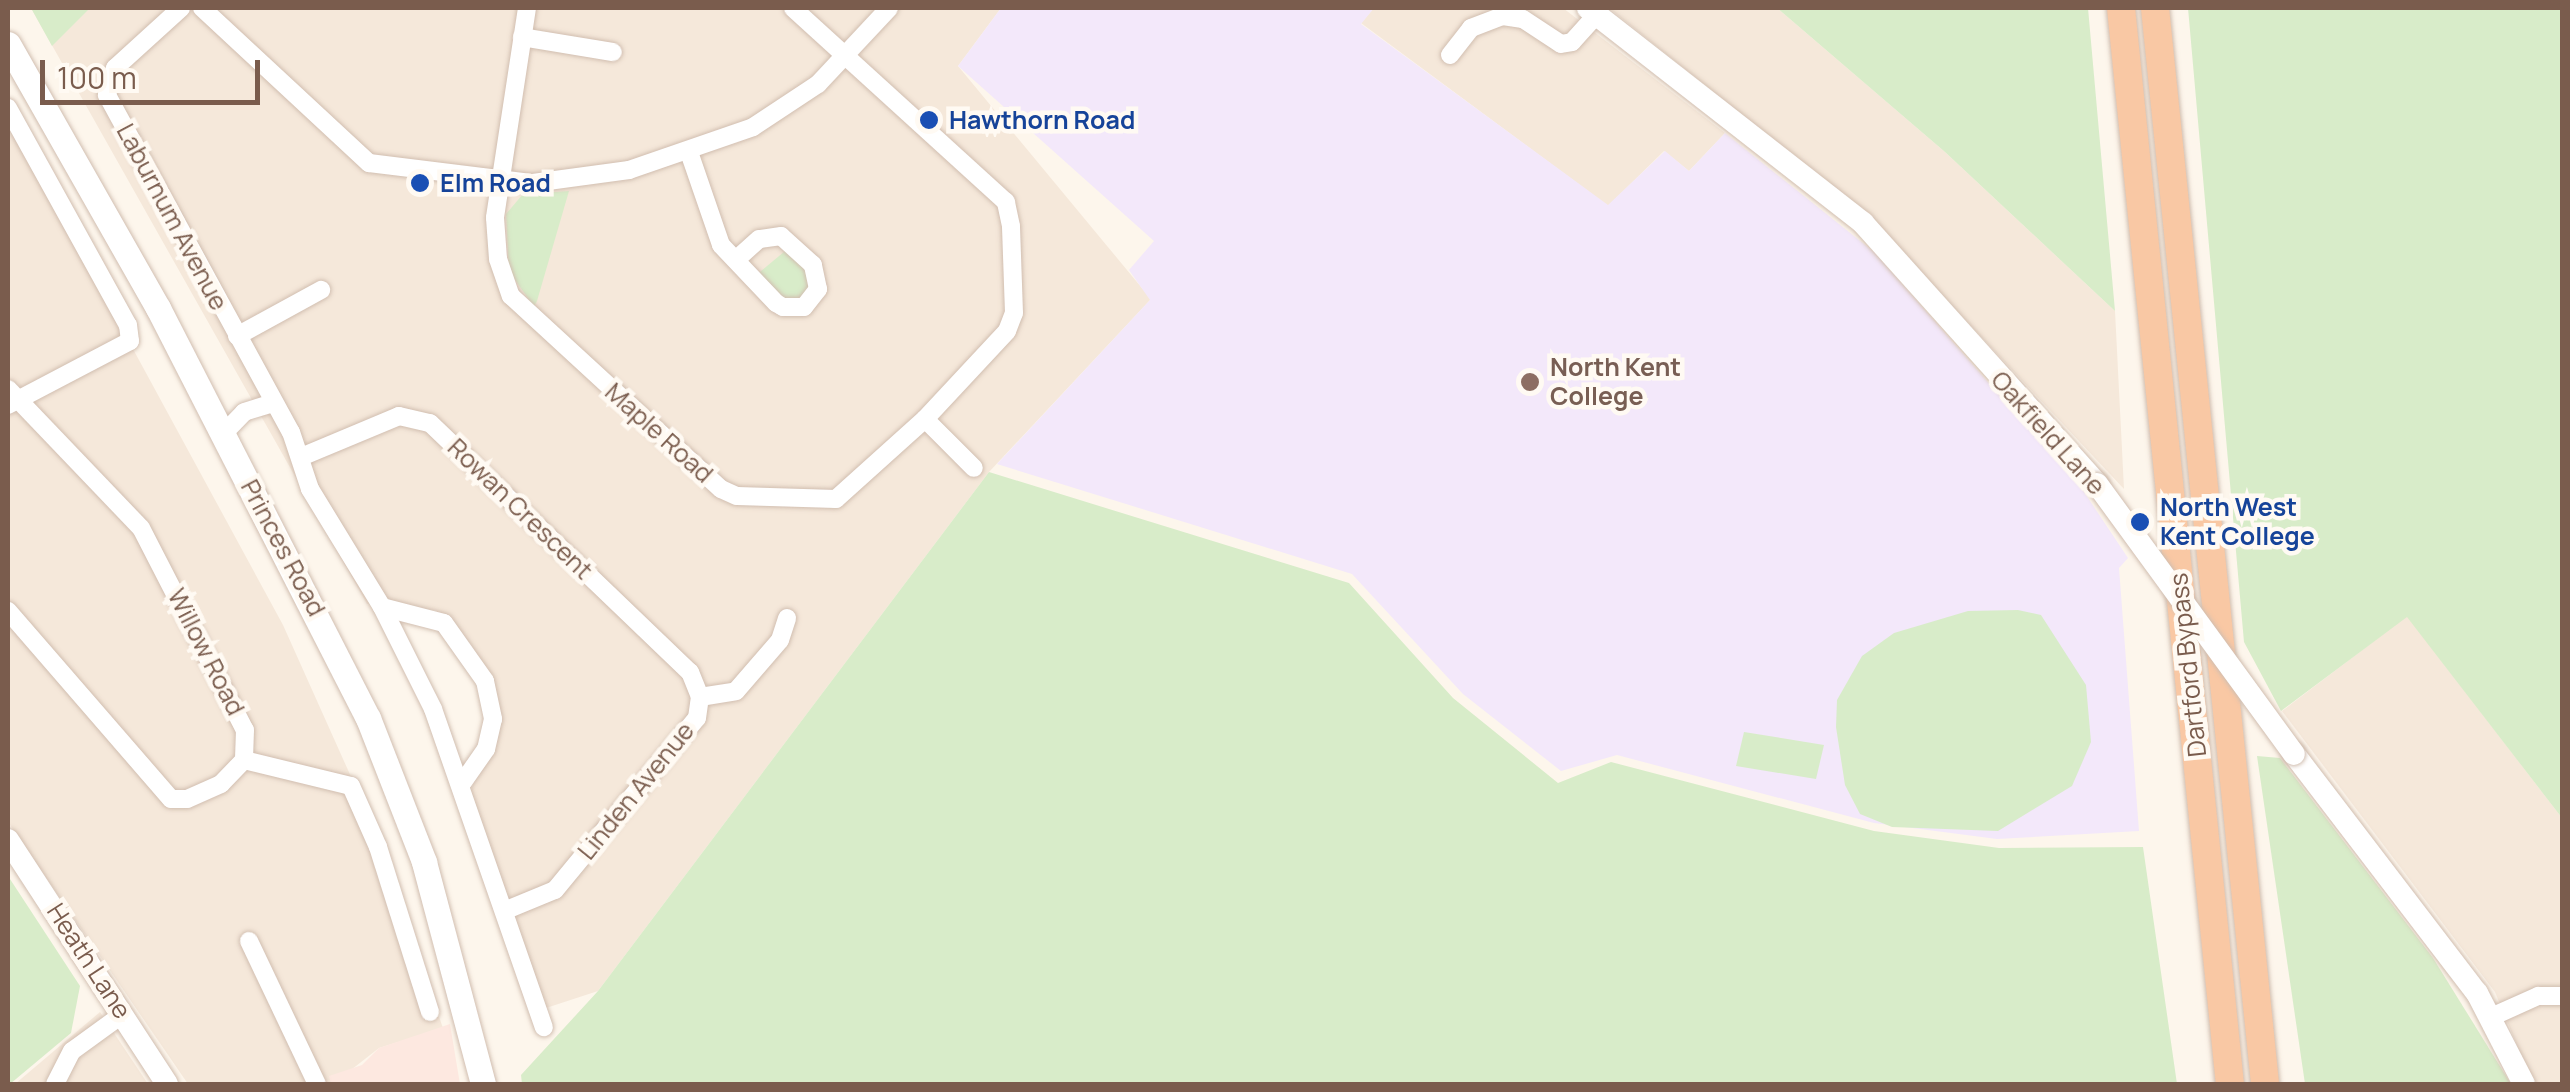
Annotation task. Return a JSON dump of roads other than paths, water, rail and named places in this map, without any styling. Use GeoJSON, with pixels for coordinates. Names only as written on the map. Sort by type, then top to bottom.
{"type":"FeatureCollection","features":[{"type":"Feature","properties":{"kind":"highway","name":"Dartford Bypass"},"geometry":{"type":"LineString","coordinates":[[2121,8],[2230,1084]]}},
{"type":"Feature","properties":{"kind":"highway","name":"Dartford Bypass"},"geometry":{"type":"LineString","coordinates":[[2156,8],[2264,1084]]}},
{"type":"Feature","properties":{"kind":"main road","name":"Princes Road"},"geometry":{"type":"LineString","coordinates":[[8,44],[224,434],[368,718],[424,862],[483,1084]]}},
{"type":"Feature","properties":{"kind":"street","name":"Laburnum Avenue"},"geometry":{"type":"LineString","coordinates":[[181,8],[116,68],[108,95],[273,403],[301,458],[310,488],[382,608],[463,782],[544,1027]]}},
{"type":"Feature","properties":{"kind":"street"},"geometry":{"type":"LineString","coordinates":[[202,8],[369,162],[499,181],[595,178],[689,152],[777,113],[847,57],[889,8]]}},
{"type":"Feature","properties":{"kind":"street","name":"Maple Road"},"geometry":{"type":"LineString","coordinates":[[526,8],[499,181],[495,239],[512,298],[728,494],[836,499],[925,419],[1006,331],[1014,313],[1006,202],[847,57]]}},
{"type":"Feature","properties":{"kind":"street"},"geometry":{"type":"LineString","coordinates":[[793,8],[847,57]]}},
{"type":"Feature","properties":{"kind":"street"},"geometry":{"type":"LineString","coordinates":[[1450,55],[1472,28],[1502,16],[1523,20],[1561,44],[1572,42],[1592,11]]}},
{"type":"Feature","properties":{"kind":"street","name":"Oakfield Lane"},"geometry":{"type":"LineString","coordinates":[[1592,11],[1863,223],[2097,484],[2294,754],[2477,993],[2524,1084]]}},
{"type":"Feature","properties":{"kind":"street"},"geometry":{"type":"LineString","coordinates":[[522,38],[613,52]]}},
{"type":"Feature","properties":{"kind":"street"},"geometry":{"type":"LineString","coordinates":[[8,108],[128,325],[130,341],[10,398]]}},
{"type":"Feature","properties":{"kind":"street"},"geometry":{"type":"LineString","coordinates":[[689,152],[711,231],[736,260],[783,307],[805,306],[818,289],[813,265],[780,236],[759,238],[736,260]]}},
{"type":"Feature","properties":{"kind":"street","name":"Laburnum Avenue"},"geometry":{"type":"LineString","coordinates":[[236,336],[321,290]]}},
{"type":"Feature","properties":{"kind":"street","name":"Willow Road"},"geometry":{"type":"LineString","coordinates":[[10,398],[141,528],[244,730],[244,760]]}},
{"type":"Feature","properties":{"kind":"street"},"geometry":{"type":"LineString","coordinates":[[224,434],[244,412],[273,403]]}},
{"type":"Feature","properties":{"kind":"street","name":"Rowan Crescent"},"geometry":{"type":"LineString","coordinates":[[301,458],[399,416],[430,423],[690,672],[700,697]]}},
{"type":"Feature","properties":{"kind":"street"},"geometry":{"type":"LineString","coordinates":[[925,419],[974,468]]}},
{"type":"Feature","properties":{"kind":"street"},"geometry":{"type":"LineString","coordinates":[[382,608],[444,623],[485,681],[493,720],[486,749],[463,782]]}},
{"type":"Feature","properties":{"kind":"street"},"geometry":{"type":"LineString","coordinates":[[8,611],[171,798],[188,800],[221,784],[244,760],[351,786],[378,847],[430,1012]]}},
{"type":"Feature","properties":{"kind":"street","name":"Linden Avenue"},"geometry":{"type":"LineString","coordinates":[[504,911],[555,890],[697,718],[700,697],[736,691],[780,640],[788,618]]}},
{"type":"Feature","properties":{"kind":"street","name":"Heath Lane"},"geometry":{"type":"LineString","coordinates":[[8,840],[168,1084]]}},
{"type":"Feature","properties":{"kind":"street"},"geometry":{"type":"LineString","coordinates":[[250,940],[317,1084]]}},
{"type":"Feature","properties":{"kind":"street"},"geometry":{"type":"LineString","coordinates":[[2489,1018],[2538,996],[2562,996]]}},
{"type":"Feature","properties":{"kind":"street"},"geometry":{"type":"LineString","coordinates":[[55,1084],[72,1051],[123,1014]]}},
{"type":"Feature","properties":{"kind":"place","name":"Hawthorn Road"},"geometry":{"type":"Point","coordinates":[929,120]}},
{"type":"Feature","properties":{"kind":"place","name":"Elm Road"},"geometry":{"type":"Point","coordinates":[420,183]}},
{"type":"Feature","properties":{"kind":"place","name":"North Kent College"},"geometry":{"type":"Point","coordinates":[1530,382]}},
{"type":"Feature","properties":{"kind":"place","name":"North West Kent College"},"geometry":{"type":"Point","coordinates":[2140,522]}}]}
